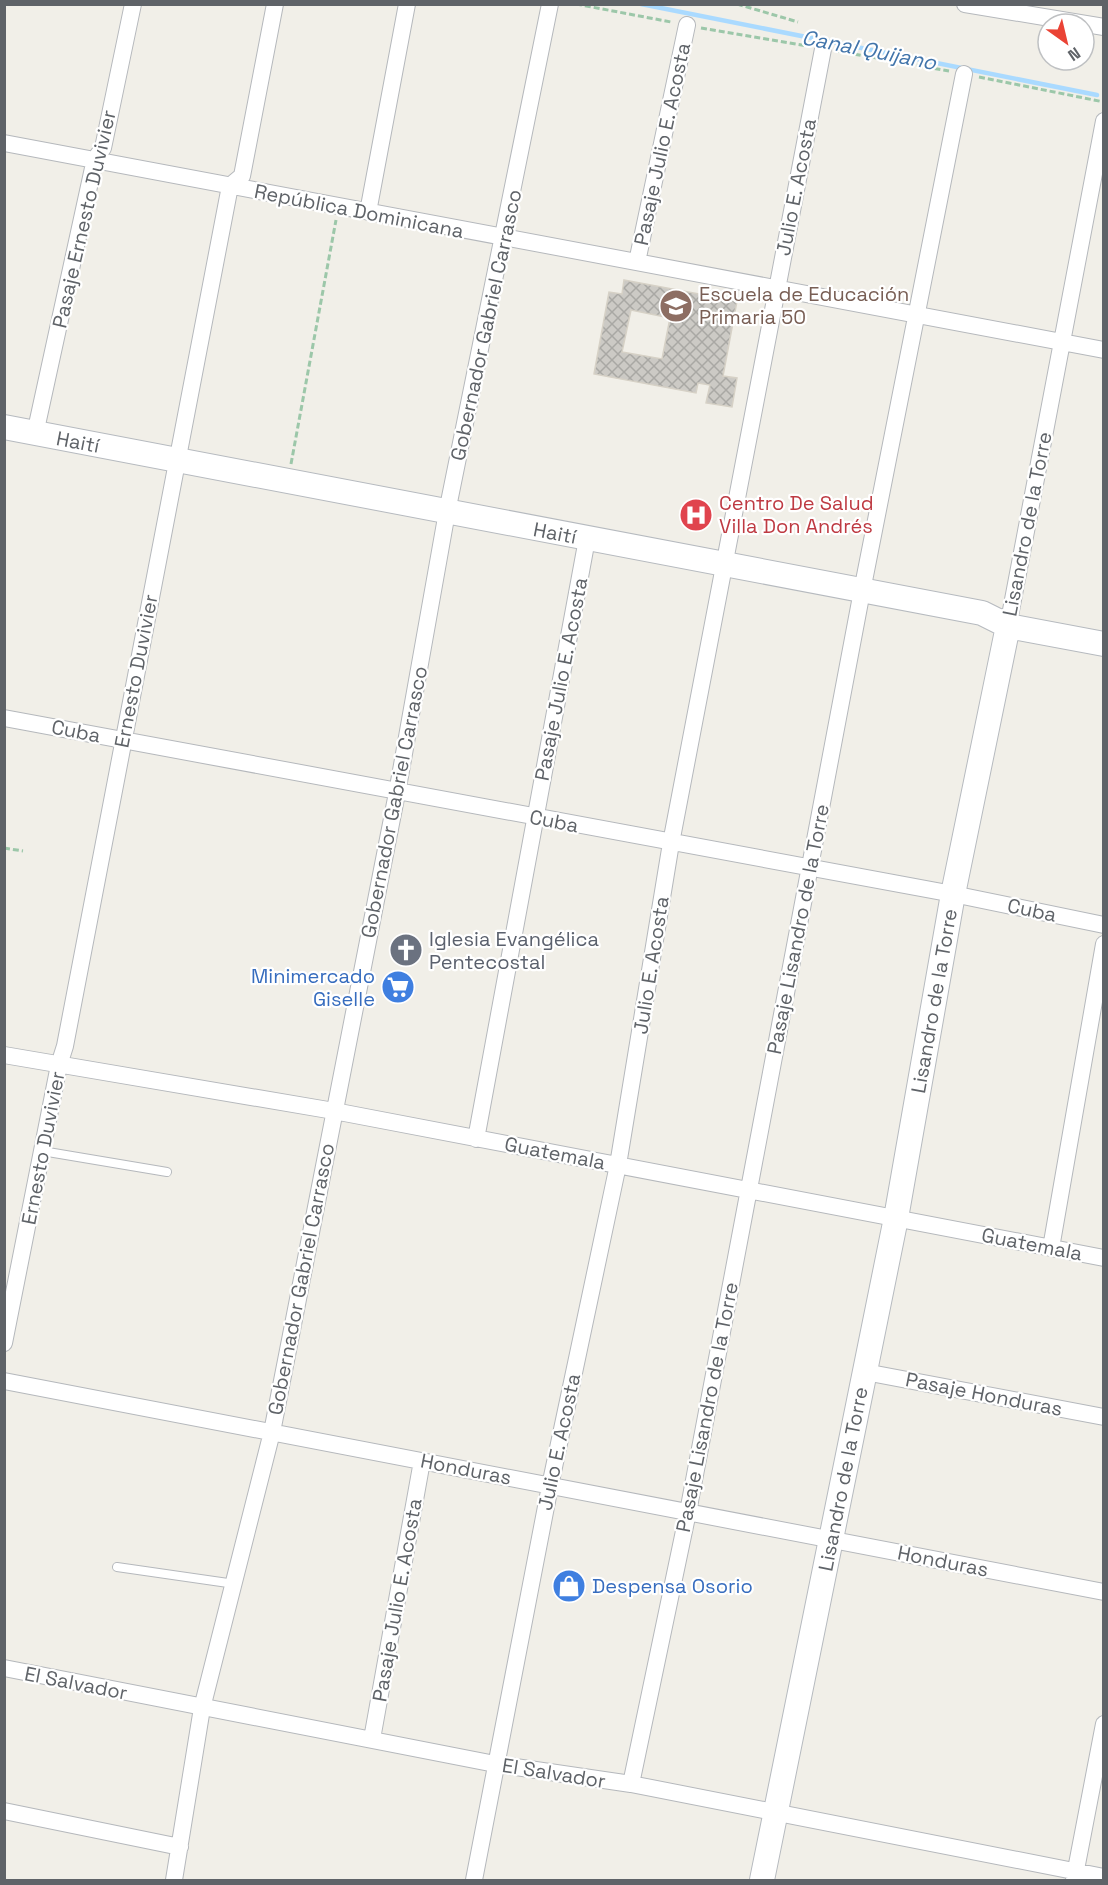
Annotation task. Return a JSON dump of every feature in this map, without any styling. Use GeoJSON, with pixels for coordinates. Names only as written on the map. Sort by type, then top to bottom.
{"type":"FeatureCollection","features":[{"type":"Feature","properties":{"kind":"main road","name":"Haití"},"geometry":{"type":"LineString","coordinates":[[4,427],[725,566],[982,613],[1008,626],[1104,644]]}},
{"type":"Feature","properties":{"kind":"main road","name":"Lisandro de la Torre"},"geometry":{"type":"LineString","coordinates":[[762,1881],[896,1218],[953,894],[1008,626]]}},
{"type":"Feature","properties":{"kind":"street","name":"Pasaje Ernesto Duvivier"},"geometry":{"type":"LineString","coordinates":[[35,434],[95,159],[103,148],[133,4]]}},
{"type":"Feature","properties":{"kind":"street","name":"Ernesto Duvivier"},"geometry":{"type":"LineString","coordinates":[[4,1343],[42,1151],[68,1035],[230,186],[242,176],[275,4]]}},
{"type":"Feature","properties":{"kind":"street"},"geometry":{"type":"LineString","coordinates":[[368,213],[407,4]]}},
{"type":"Feature","properties":{"kind":"street","name":"Gobernador Gabriel Carrasco"},"geometry":{"type":"LineString","coordinates":[[174,1881],[202,1708],[272,1432],[397,793],[447,512],[550,4]]}},
{"type":"Feature","properties":{"kind":"street"},"geometry":{"type":"LineString","coordinates":[[965,4],[1104,27]]}},
{"type":"Feature","properties":{"kind":"street","name":"Pasaje Julio E. Acosta"},"geometry":{"type":"LineString","coordinates":[[637,262],[687,25]]}},
{"type":"Feature","properties":{"kind":"street","name":"Julio E. Acosta"},"geometry":{"type":"LineString","coordinates":[[474,1881],[550,1486],[618,1165],[671,843],[823,49]]}},
{"type":"Feature","properties":{"kind":"street","name":"Pasaje Lisandro de la Torre"},"geometry":{"type":"LineString","coordinates":[[631,1784],[688,1512],[862,591],[964,74]]}},
{"type":"Feature","properties":{"kind":"street","name":"Lisandro de la Torre"},"geometry":{"type":"LineString","coordinates":[[1008,626],[1060,342],[1104,121]]}},
{"type":"Feature","properties":{"kind":"street","name":"República Dominicana"},"geometry":{"type":"LineString","coordinates":[[4,143],[503,239],[1104,350]]}},
{"type":"Feature","properties":{"kind":"street","name":"Pasaje Julio E. Acosta"},"geometry":{"type":"LineString","coordinates":[[476,1138],[587,539]]}},
{"type":"Feature","properties":{"kind":"street","name":"Cuba"},"geometry":{"type":"LineString","coordinates":[[4,718],[397,793],[953,894],[1104,925]]}},
{"type":"Feature","properties":{"kind":"street"},"geometry":{"type":"LineString","coordinates":[[1051,1248],[1104,944]]}},
{"type":"Feature","properties":{"kind":"street","name":"Guatemala"},"geometry":{"type":"LineString","coordinates":[[4,1055],[333,1111],[1104,1258]]}},
{"type":"Feature","properties":{"kind":"street","name":"Pasaje Honduras"},"geometry":{"type":"LineString","coordinates":[[865,1372],[1104,1417]]}},
{"type":"Feature","properties":{"kind":"street","name":"Honduras"},"geometry":{"type":"LineString","coordinates":[[4,1381],[1104,1592]]}},
{"type":"Feature","properties":{"kind":"street","name":"Pasaje Julio E. Acosta"},"geometry":{"type":"LineString","coordinates":[[372,1739],[422,1461]]}},
{"type":"Feature","properties":{"kind":"street","name":"El Salvador"},"geometry":{"type":"LineString","coordinates":[[4,1668],[495,1764],[631,1784],[1075,1876],[1104,1877]]}},
{"type":"Feature","properties":{"kind":"street"},"geometry":{"type":"LineString","coordinates":[[1075,1876],[1104,1724]]}},
{"type":"Feature","properties":{"kind":"street"},"geometry":{"type":"LineString","coordinates":[[4,1811],[180,1847]]}},
{"type":"Feature","properties":{"kind":"lane"},"geometry":{"type":"LineString","coordinates":[[42,1151],[168,1172]]}},
{"type":"Feature","properties":{"kind":"lane"},"geometry":{"type":"LineString","coordinates":[[117,1568],[235,1584]]}},
{"type":"Feature","properties":{"kind":"path"},"geometry":{"type":"LineString","coordinates":[[737,4],[798,22]]}},
{"type":"Feature","properties":{"kind":"path"},"geometry":{"type":"LineString","coordinates":[[288,482],[339,206]]}},
{"type":"Feature","properties":{"kind":"path"},"geometry":{"type":"LineString","coordinates":[[4,848],[23,851]]}},
{"type":"Feature","properties":{"kind":"building"},"geometry":{"type":"Polygon","coordinates":[[[624,280],[737,301],[723,376],[737,378],[732,407],[706,403],[710,385],[698,383],[696,393],[594,374],[609,292],[622,294],[624,280]],[[631,310],[622,352],[662,359],[670,318],[631,310]]]}},
{"type":"Feature","properties":{"kind":"waterway","name":"Canal Quijano"},"geometry":{"type":"LineString","coordinates":[[641,4],[1097,95]]}},
{"type":"Feature","properties":{"kind":"place","name":"Escuela de Educación Primaria 50"},"geometry":{"type":"Point","coordinates":[676,306]}},
{"type":"Feature","properties":{"kind":"place","name":"Centro De Salud Villa Don Andrés"},"geometry":{"type":"Point","coordinates":[696,515]}},
{"type":"Feature","properties":{"kind":"place","name":"Iglesia Evangélica Pentecostal"},"geometry":{"type":"Point","coordinates":[406,950]}},
{"type":"Feature","properties":{"kind":"place","name":"Minimercado Giselle"},"geometry":{"type":"Point","coordinates":[398,987]}},
{"type":"Feature","properties":{"kind":"place","name":"Despensa Osorio"},"geometry":{"type":"Point","coordinates":[569,1586]}}]}
